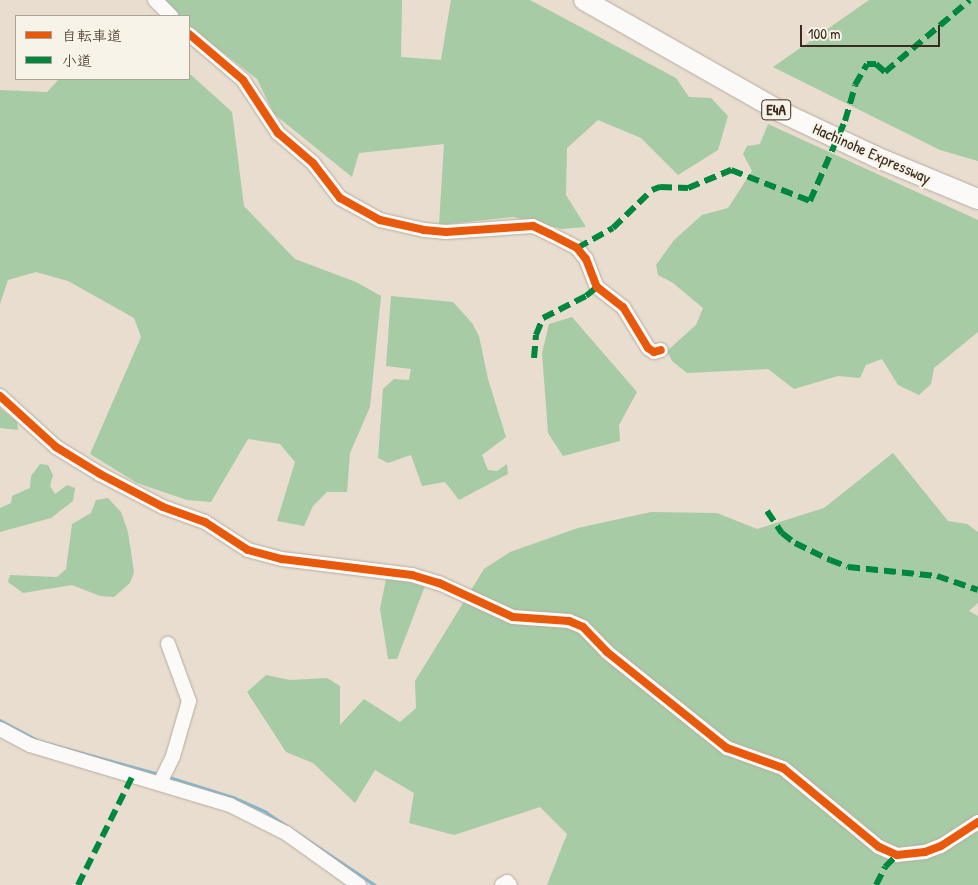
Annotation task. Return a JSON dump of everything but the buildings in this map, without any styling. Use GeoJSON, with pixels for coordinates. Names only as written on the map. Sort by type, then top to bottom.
{"type":"FeatureCollection","features":[{"type":"Feature","properties":{"kind":"highway","name":"Hachinohe Expressway"},"geometry":{"type":"LineString","coordinates":[[584,0],[781,112],[876,157],[978,199]]}},
{"type":"Feature","properties":{"kind":"street"},"geometry":{"type":"LineString","coordinates":[[155,0],[170,15]]}},
{"type":"Feature","properties":{"kind":"street"},"geometry":{"type":"LineString","coordinates":[[190,35],[243,80],[278,133],[313,163],[340,198],[380,220],[409,228],[446,232],[533,226],[550,234],[577,248],[586,259],[597,287],[623,307],[648,348],[654,352],[661,350]]}},
{"type":"Feature","properties":{"kind":"street"},"geometry":{"type":"LineString","coordinates":[[0,396],[50,441],[100,474],[163,507],[205,522],[248,550],[282,559],[412,575],[439,583],[513,617],[569,621],[583,627],[607,652],[727,748],[783,768],[879,847],[897,855],[925,852],[941,846],[978,822]]}},
{"type":"Feature","properties":{"kind":"street"},"geometry":{"type":"LineString","coordinates":[[160,784],[173,756],[189,701],[168,644]]}},
{"type":"Feature","properties":{"kind":"street"},"geometry":{"type":"LineString","coordinates":[[0,729],[30,745],[230,805],[286,833],[359,885]]}},
{"type":"Feature","properties":{"kind":"street"},"geometry":{"type":"LineString","coordinates":[[502,885],[508,882],[510,885]]}},
{"type":"Feature","properties":{"kind":"green space"},"geometry":{"type":"Polygon","coordinates":[[[161,0],[402,0],[401,57],[441,60],[451,0],[530,0],[676,78],[689,97],[711,98],[728,116],[718,150],[678,175],[641,138],[598,120],[567,148],[566,195],[586,227],[562,229],[513,217],[439,225],[444,144],[359,153],[352,177],[274,114],[257,79],[190,27],[190,15],[177,15],[161,0]]]}},
{"type":"Feature","properties":{"kind":"green space"},"geometry":{"type":"Polygon","coordinates":[[[869,0],[978,0],[978,161],[940,150],[773,67],[869,0]]]}},
{"type":"Feature","properties":{"kind":"green space"},"geometry":{"type":"Polygon","coordinates":[[[190,74],[232,112],[244,206],[295,259],[356,282],[381,296],[370,407],[350,453],[347,492],[327,492],[313,506],[304,526],[277,521],[295,462],[280,444],[248,439],[211,502],[187,500],[137,483],[90,454],[141,337],[134,318],[68,281],[36,272],[8,280],[0,304],[0,90],[47,92],[58,80],[190,80],[190,74]]]}},
{"type":"Feature","properties":{"kind":"green space"},"geometry":{"type":"Polygon","coordinates":[[[768,124],[978,220],[978,332],[934,368],[931,384],[919,395],[898,385],[882,359],[866,365],[860,378],[838,376],[794,389],[768,369],[687,373],[672,361],[667,351],[696,325],[703,308],[673,283],[658,275],[656,265],[674,240],[702,215],[728,208],[752,171],[743,154],[747,146],[760,144],[768,124]]]}},
{"type":"Feature","properties":{"kind":"green space"},"geometry":{"type":"Polygon","coordinates":[[[391,296],[453,302],[472,323],[479,336],[488,379],[506,437],[482,455],[488,470],[497,471],[507,464],[508,474],[459,500],[445,482],[422,486],[411,455],[388,463],[378,458],[383,389],[394,379],[409,380],[411,369],[386,366],[391,296]]]}},
{"type":"Feature","properties":{"kind":"green space"},"geometry":{"type":"Polygon","coordinates":[[[572,317],[637,392],[619,425],[620,441],[563,456],[548,433],[542,353],[549,324],[572,317]]]}},
{"type":"Feature","properties":{"kind":"green space"},"geometry":{"type":"Polygon","coordinates":[[[0,408],[17,422],[18,430],[0,428],[0,408]]]}},
{"type":"Feature","properties":{"kind":"green space"},"geometry":{"type":"Polygon","coordinates":[[[893,453],[948,521],[967,524],[978,532],[978,603],[969,611],[978,616],[978,816],[970,823],[978,832],[978,885],[547,885],[567,834],[540,807],[454,835],[409,823],[414,793],[375,770],[355,803],[313,763],[286,752],[247,692],[266,675],[290,680],[327,678],[340,686],[340,725],[364,699],[400,722],[416,708],[415,681],[484,569],[510,552],[578,528],[651,512],[717,513],[757,529],[824,508],[893,453]]]}},
{"type":"Feature","properties":{"kind":"green space"},"geometry":{"type":"Polygon","coordinates":[[[40,464],[48,465],[53,475],[50,486],[55,494],[67,485],[75,488],[73,501],[51,518],[0,532],[0,508],[11,503],[12,496],[30,488],[31,476],[40,464]]]}},
{"type":"Feature","properties":{"kind":"green space"},"geometry":{"type":"Polygon","coordinates":[[[108,498],[121,512],[128,532],[134,572],[130,583],[114,597],[100,596],[72,585],[23,593],[8,582],[10,575],[57,577],[66,569],[72,524],[91,513],[96,500],[108,498]]]}},
{"type":"Feature","properties":{"kind":"green space"},"geometry":{"type":"Polygon","coordinates":[[[386,579],[411,580],[425,586],[397,659],[388,659],[380,609],[386,579]]]}},
{"type":"Feature","properties":{"kind":"waterway"},"geometry":{"type":"LineString","coordinates":[[0,720],[39,741],[159,774]]}},
{"type":"Feature","properties":{"kind":"waterway"},"geometry":{"type":"LineString","coordinates":[[169,777],[233,797],[266,812],[375,885]]}},
{"type":"Feature","properties":{"kind":"marked path"},"geometry":{"type":"LineString","coordinates":[[577,248],[613,228],[652,190],[660,187],[688,188],[731,170],[810,201],[845,121],[855,85],[867,64],[876,64],[885,72],[970,0]]}},
{"type":"Feature","properties":{"kind":"marked path"},"geometry":{"type":"LineString","coordinates":[[534,358],[536,335],[543,318],[586,296],[597,287]]}},
{"type":"Feature","properties":{"kind":"marked path"},"geometry":{"type":"LineString","coordinates":[[767,511],[782,533],[795,543],[848,567],[937,576],[978,590]]}},
{"type":"Feature","properties":{"kind":"marked path"},"geometry":{"type":"LineString","coordinates":[[78,885],[133,775]]}},
{"type":"Feature","properties":{"kind":"marked path"},"geometry":{"type":"LineString","coordinates":[[876,885],[885,867],[897,855]]}},
{"type":"Feature","properties":{"kind":"cycle path"},"geometry":{"type":"LineString","coordinates":[[190,35],[243,80],[278,133],[313,163],[340,198],[380,220],[424,230],[446,232],[533,226],[550,234],[577,248],[586,259],[597,287],[623,307],[648,348],[654,352],[661,350]]}},
{"type":"Feature","properties":{"kind":"cycle path"},"geometry":{"type":"LineString","coordinates":[[0,396],[56,447],[100,474],[163,507],[205,522],[248,550],[282,559],[412,575],[439,583],[513,617],[569,621],[583,627],[607,652],[727,748],[783,768],[879,847],[897,855],[925,852],[941,846],[978,822]]}}]}
